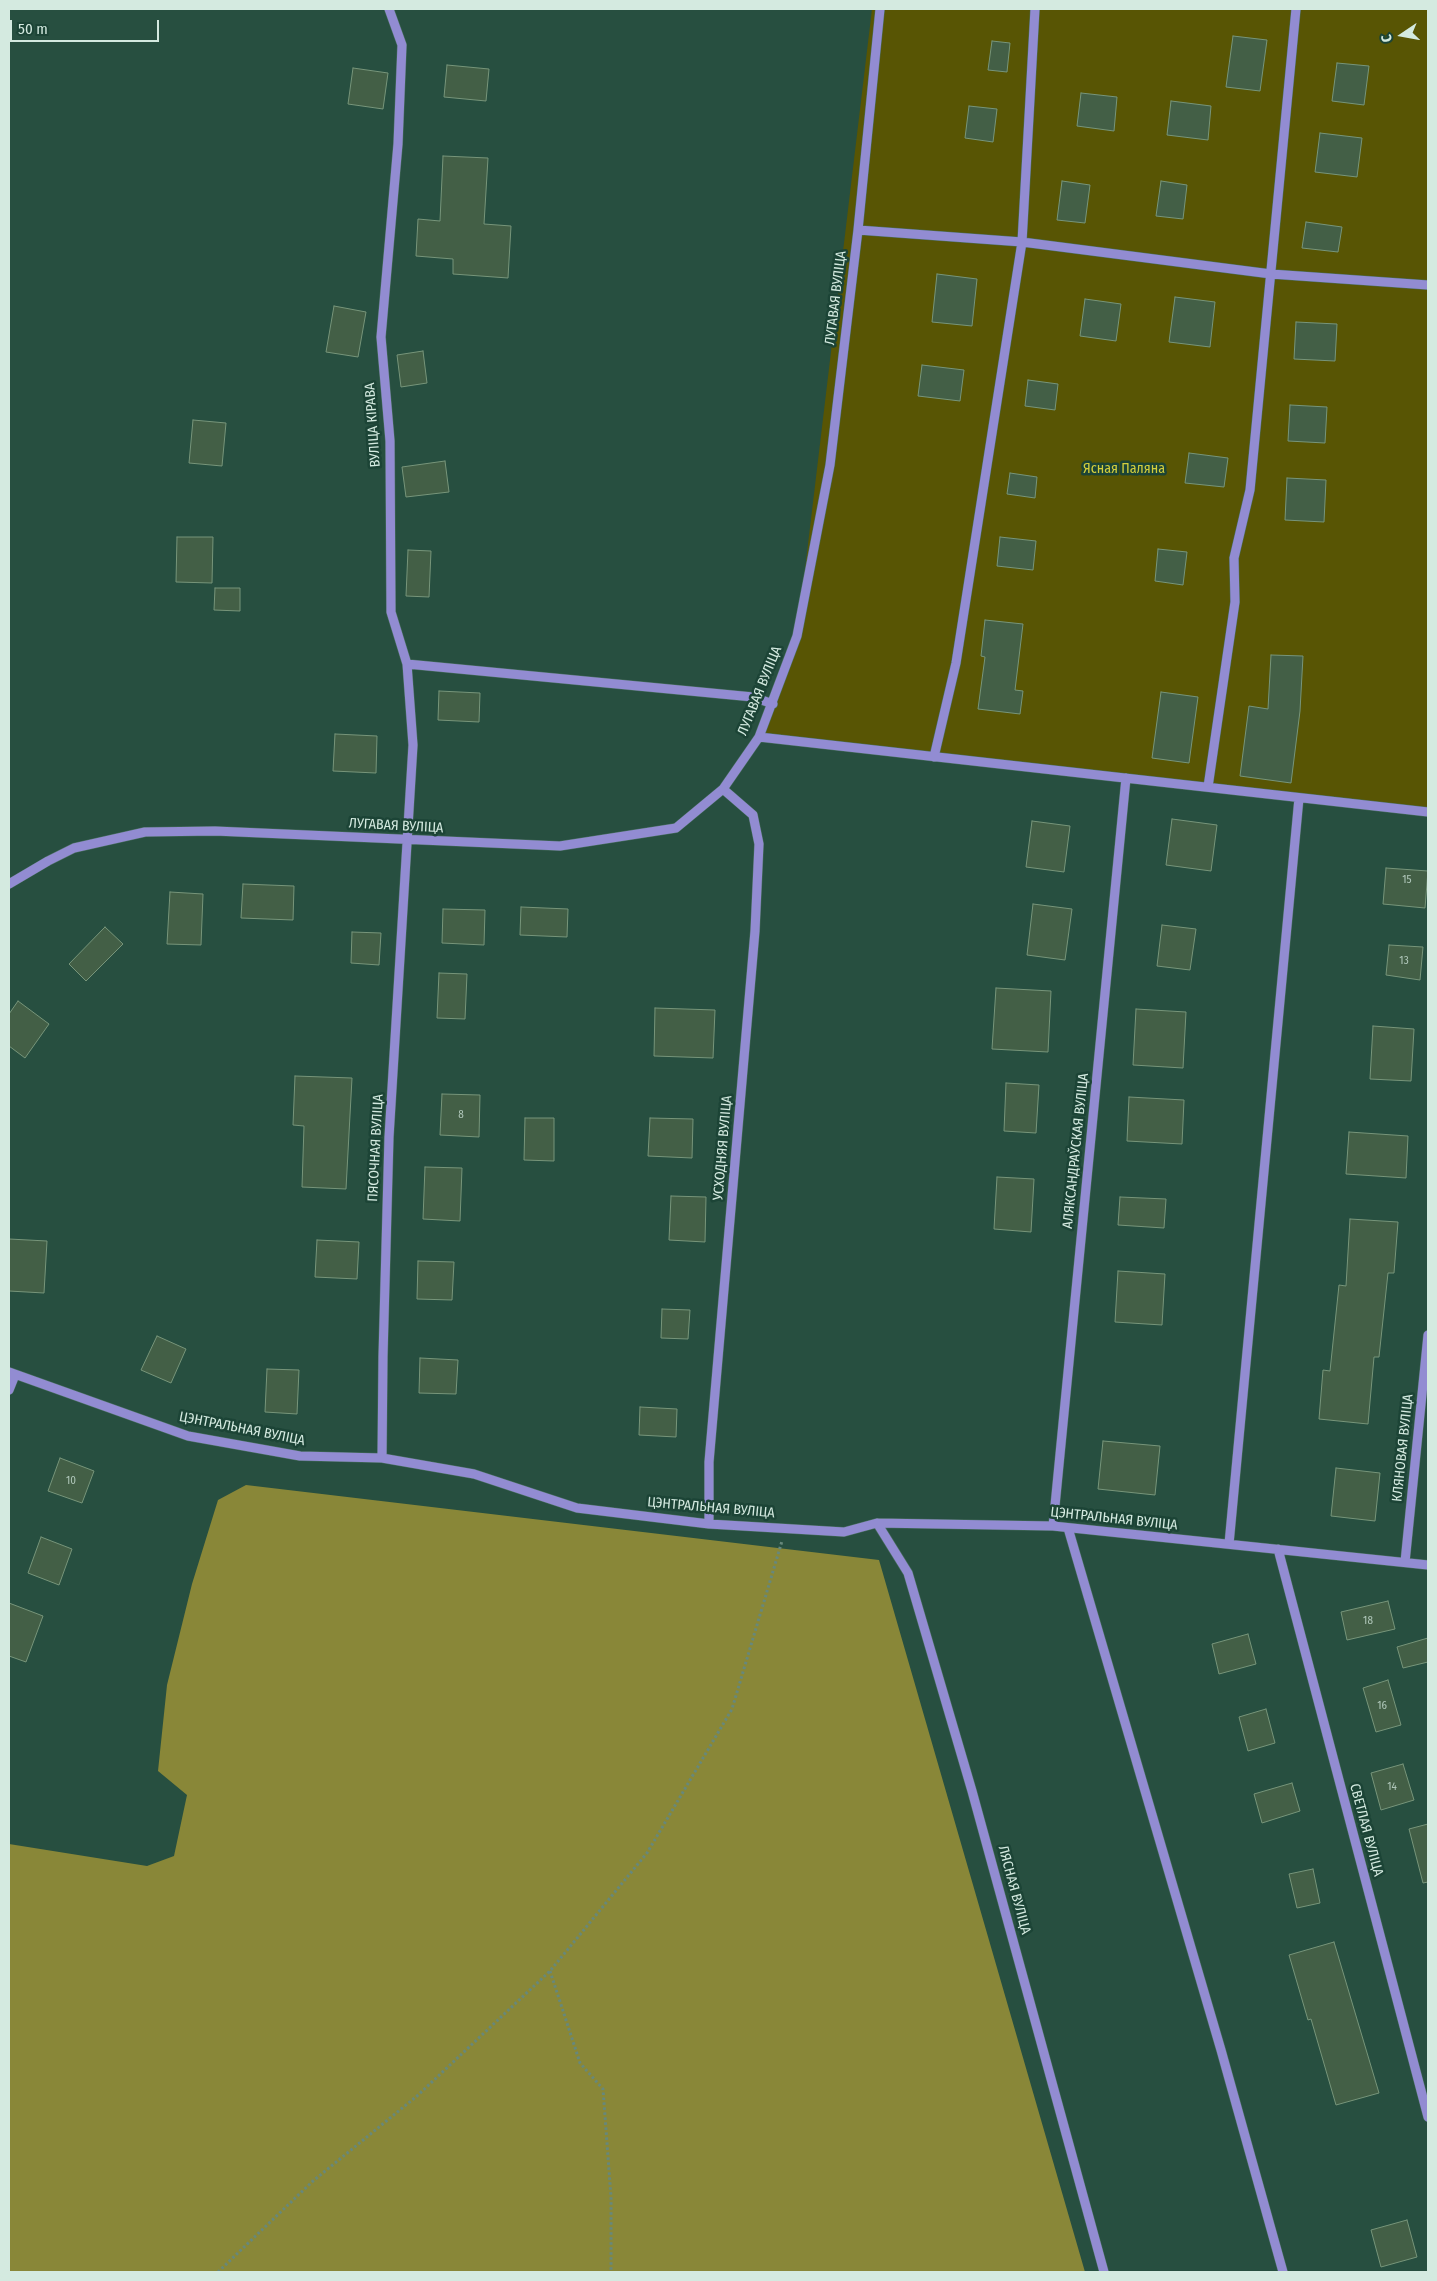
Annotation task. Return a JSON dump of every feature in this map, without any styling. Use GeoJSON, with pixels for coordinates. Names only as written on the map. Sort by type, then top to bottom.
{"type":"FeatureCollection","features":[{"type":"Feature","properties":{"kind":"street","name":"ВУЛІЦА КІРАВА"},"geometry":{"type":"LineString","coordinates":[[389,9],[402,45],[398,144],[381,337],[390,441],[391,612],[407,664],[413,745],[407,841]]}},
{"type":"Feature","properties":{"kind":"street","name":"ЛУГАВАЯ ВУЛІЦА"},"geometry":{"type":"LineString","coordinates":[[9,884],[74,848],[145,832],[215,831],[407,841],[560,846],[676,828],[723,789],[759,737],[797,636],[830,465],[858,230],[880,9]]}},
{"type":"Feature","properties":{"kind":"street"},"geometry":{"type":"LineString","coordinates":[[934,756],[956,663],[1022,242],[1035,9]]}},
{"type":"Feature","properties":{"kind":"street"},"geometry":{"type":"LineString","coordinates":[[1208,788],[1235,602],[1234,558],[1250,490],[1296,9]]}},
{"type":"Feature","properties":{"kind":"street"},"geometry":{"type":"LineString","coordinates":[[858,230],[1022,242],[1271,274],[1428,285]]}},
{"type":"Feature","properties":{"kind":"street"},"geometry":{"type":"LineString","coordinates":[[407,664],[753,697],[773,704]]}},
{"type":"Feature","properties":{"kind":"street"},"geometry":{"type":"LineString","coordinates":[[759,737],[1428,812]]}},
{"type":"Feature","properties":{"kind":"street","name":"АЛЯКСАНДРАЎСКАЯ ВУЛІЦА"},"geometry":{"type":"LineString","coordinates":[[1053,1526],[1126,778]]}},
{"type":"Feature","properties":{"kind":"street","name":"УСХОДНЯЯ ВУЛІЦА"},"geometry":{"type":"LineString","coordinates":[[709,1524],[710,1462],[754,941],[759,844],[753,816],[723,789]]}},
{"type":"Feature","properties":{"kind":"street"},"geometry":{"type":"LineString","coordinates":[[1229,1544],[1299,798]]}},
{"type":"Feature","properties":{"kind":"street","name":"ПЯСОЧНАЯ ВУЛІЦА"},"geometry":{"type":"LineString","coordinates":[[382,1458],[389,1137],[404,921],[407,841]]}},
{"type":"Feature","properties":{"kind":"street","name":"КЛЯНОВАЯ ВУЛІЦА"},"geometry":{"type":"LineString","coordinates":[[1405,1562],[1428,1335]]}},
{"type":"Feature","properties":{"kind":"street"},"geometry":{"type":"LineString","coordinates":[[9,1390],[12,1373]]}},
{"type":"Feature","properties":{"kind":"street","name":"ЦЭНТРАЛЬНАЯ ВУЛІЦА"},"geometry":{"type":"LineString","coordinates":[[12,1373],[188,1436],[300,1456],[382,1458],[474,1474],[577,1508],[709,1524],[844,1532],[877,1523],[1053,1526],[1428,1565]]}},
{"type":"Feature","properties":{"kind":"street","name":"ЛЯСНАЯ ВУЛІЦА"},"geometry":{"type":"LineString","coordinates":[[877,1523],[908,1573],[972,1791],[1104,2272]]}},
{"type":"Feature","properties":{"kind":"street"},"geometry":{"type":"LineString","coordinates":[[1068,1528],[1221,2050],[1283,2272]]}},
{"type":"Feature","properties":{"kind":"street","name":"СВЕТЛАЯ ВУЛІЦА"},"geometry":{"type":"LineString","coordinates":[[1278,1549],[1428,2117]]}},
{"type":"Feature","properties":{"kind":"path"},"geometry":{"type":"LineString","coordinates":[[218,2272],[313,2181],[417,2096],[550,1971],[647,1853],[732,1709],[786,1528]]}},
{"type":"Feature","properties":{"kind":"path"},"geometry":{"type":"LineString","coordinates":[[550,1971],[580,2063],[603,2089],[611,2198],[611,2272]]}},
{"type":"Feature","properties":{"kind":"green space","name":"Ясная Паляна"},"geometry":{"type":"Polygon","coordinates":[[[872,9],[1428,9],[1428,812],[759,737],[797,636],[872,9]]]}},
{"type":"Feature","properties":{"kind":"shaded area"},"geometry":{"type":"Polygon","coordinates":[[[246,1485],[879,1560],[1085,2272],[9,2272],[9,1844],[147,1866],[174,1856],[187,1795],[158,1771],[167,1685],[192,1584],[218,1500],[246,1485]]]}},
{"type":"Feature","properties":{"kind":"building"},"geometry":{"type":"Polygon","coordinates":[[[1233,36],[1267,40],[1260,91],[1226,87],[1233,36]]]}},
{"type":"Feature","properties":{"kind":"building"},"geometry":{"type":"Polygon","coordinates":[[[992,41],[1010,43],[1007,72],[988,70],[992,41]]]}},
{"type":"Feature","properties":{"kind":"building"},"geometry":{"type":"Polygon","coordinates":[[[1337,63],[1369,66],[1364,105],[1332,101],[1337,63]]]}},
{"type":"Feature","properties":{"kind":"building"},"geometry":{"type":"Polygon","coordinates":[[[447,65],[489,69],[486,101],[444,97],[447,65]]]}},
{"type":"Feature","properties":{"kind":"building"},"geometry":{"type":"Polygon","coordinates":[[[353,68],[388,73],[383,109],[348,104],[353,68]]]}},
{"type":"Feature","properties":{"kind":"building"},"geometry":{"type":"Polygon","coordinates":[[[1081,93],[1117,97],[1114,131],[1077,126],[1081,93]]]}},
{"type":"Feature","properties":{"kind":"building"},"geometry":{"type":"Polygon","coordinates":[[[1171,101],[1211,106],[1208,140],[1167,135],[1171,101]]]}},
{"type":"Feature","properties":{"kind":"building"},"geometry":{"type":"Polygon","coordinates":[[[969,106],[997,109],[993,142],[965,138],[969,106]]]}},
{"type":"Feature","properties":{"kind":"building"},"geometry":{"type":"Polygon","coordinates":[[[1320,133],[1362,138],[1357,177],[1315,172],[1320,133]]]}},
{"type":"Feature","properties":{"kind":"building"},"geometry":{"type":"Polygon","coordinates":[[[443,156],[488,158],[484,224],[511,226],[508,278],[453,274],[453,259],[416,256],[418,219],[440,221],[443,156]]]}},
{"type":"Feature","properties":{"kind":"building"},"geometry":{"type":"Polygon","coordinates":[[[1062,181],[1090,185],[1085,223],[1057,220],[1062,181]]]}},
{"type":"Feature","properties":{"kind":"building"},"geometry":{"type":"Polygon","coordinates":[[[1161,181],[1187,185],[1183,219],[1156,216],[1161,181]]]}},
{"type":"Feature","properties":{"kind":"building"},"geometry":{"type":"Polygon","coordinates":[[[1306,222],[1342,227],[1338,252],[1302,248],[1306,222]]]}},
{"type":"Feature","properties":{"kind":"building"},"geometry":{"type":"Polygon","coordinates":[[[937,274],[977,279],[972,326],[932,322],[937,274]]]}},
{"type":"Feature","properties":{"kind":"building"},"geometry":{"type":"Polygon","coordinates":[[[1175,297],[1215,302],[1210,347],[1169,342],[1175,297]]]}},
{"type":"Feature","properties":{"kind":"building"},"geometry":{"type":"Polygon","coordinates":[[[1085,299],[1121,304],[1116,341],[1080,336],[1085,299]]]}},
{"type":"Feature","properties":{"kind":"building"},"geometry":{"type":"Polygon","coordinates":[[[334,306],[366,312],[358,357],[326,352],[334,306]]]}},
{"type":"Feature","properties":{"kind":"building"},"geometry":{"type":"Polygon","coordinates":[[[1296,322],[1337,324],[1335,361],[1294,359],[1296,322]]]}},
{"type":"Feature","properties":{"kind":"building"},"geometry":{"type":"Polygon","coordinates":[[[423,351],[427,383],[401,387],[397,355],[423,351]]]}},
{"type":"Feature","properties":{"kind":"building"},"geometry":{"type":"Polygon","coordinates":[[[922,365],[964,370],[960,401],[918,396],[922,365]]]}},
{"type":"Feature","properties":{"kind":"building"},"geometry":{"type":"Polygon","coordinates":[[[1028,380],[1058,384],[1055,410],[1025,406],[1028,380]]]}},
{"type":"Feature","properties":{"kind":"building"},"geometry":{"type":"Polygon","coordinates":[[[1290,405],[1327,407],[1325,443],[1288,441],[1290,405]]]}},
{"type":"Feature","properties":{"kind":"building"},"geometry":{"type":"Polygon","coordinates":[[[193,420],[226,423],[222,466],[189,463],[193,420]]]}},
{"type":"Feature","properties":{"kind":"building"},"geometry":{"type":"Polygon","coordinates":[[[1189,453],[1228,458],[1224,487],[1185,483],[1189,453]]]}},
{"type":"Feature","properties":{"kind":"building"},"geometry":{"type":"Polygon","coordinates":[[[445,461],[449,492],[406,497],[402,467],[445,461]]]}},
{"type":"Feature","properties":{"kind":"building"},"geometry":{"type":"Polygon","coordinates":[[[1010,473],[1037,477],[1035,498],[1007,494],[1010,473]]]}},
{"type":"Feature","properties":{"kind":"building"},"geometry":{"type":"Polygon","coordinates":[[[1287,478],[1326,480],[1324,522],[1285,520],[1287,478]]]}},
{"type":"Feature","properties":{"kind":"building"},"geometry":{"type":"Polygon","coordinates":[[[177,537],[213,537],[212,583],[176,582],[177,537]]]}},
{"type":"Feature","properties":{"kind":"building"},"geometry":{"type":"Polygon","coordinates":[[[1000,537],[1036,541],[1033,570],[997,566],[1000,537]]]}},
{"type":"Feature","properties":{"kind":"building"},"geometry":{"type":"Polygon","coordinates":[[[1158,549],[1187,552],[1183,585],[1155,581],[1158,549]]]}},
{"type":"Feature","properties":{"kind":"building"},"geometry":{"type":"Polygon","coordinates":[[[408,550],[431,551],[429,597],[406,596],[408,550]]]}},
{"type":"Feature","properties":{"kind":"building"},"geometry":{"type":"Polygon","coordinates":[[[215,588],[240,588],[240,611],[214,610],[215,588]]]}},
{"type":"Feature","properties":{"kind":"building"},"geometry":{"type":"Polygon","coordinates":[[[985,620],[1023,624],[1015,690],[1023,691],[1020,714],[978,709],[985,657],[981,656],[985,620]]]}},
{"type":"Feature","properties":{"kind":"building"},"geometry":{"type":"Polygon","coordinates":[[[1271,655],[1303,656],[1300,711],[1291,783],[1240,776],[1249,706],[1268,709],[1271,655]]]}},
{"type":"Feature","properties":{"kind":"building"},"geometry":{"type":"Polygon","coordinates":[[[439,691],[480,693],[479,722],[438,720],[439,691]]]}},
{"type":"Feature","properties":{"kind":"building"},"geometry":{"type":"Polygon","coordinates":[[[1161,692],[1198,697],[1189,763],[1152,758],[1161,692]]]}},
{"type":"Feature","properties":{"kind":"building"},"geometry":{"type":"Polygon","coordinates":[[[335,734],[377,736],[376,773],[333,771],[335,734]]]}},
{"type":"Feature","properties":{"kind":"building"},"geometry":{"type":"Polygon","coordinates":[[[1172,819],[1217,825],[1211,871],[1166,865],[1172,819]]]}},
{"type":"Feature","properties":{"kind":"building"},"geometry":{"type":"Polygon","coordinates":[[[1032,821],[1070,826],[1064,872],[1026,867],[1032,821]]]}},
{"type":"Feature","properties":{"kind":"building"},"geometry":{"type":"Polygon","coordinates":[[[1386,868],[1428,871],[1425,908],[1383,904],[1386,868]]]}},
{"type":"Feature","properties":{"kind":"building"},"geometry":{"type":"Polygon","coordinates":[[[243,884],[294,886],[293,920],[241,918],[243,884]]]}},
{"type":"Feature","properties":{"kind":"building"},"geometry":{"type":"Polygon","coordinates":[[[170,892],[203,894],[201,945],[167,944],[170,892]]]}},
{"type":"Feature","properties":{"kind":"building"},"geometry":{"type":"Polygon","coordinates":[[[1033,904],[1072,909],[1065,960],[1027,955],[1033,904]]]}},
{"type":"Feature","properties":{"kind":"building"},"geometry":{"type":"Polygon","coordinates":[[[521,907],[568,909],[567,937],[520,935],[521,907]]]}},
{"type":"Feature","properties":{"kind":"building"},"geometry":{"type":"Polygon","coordinates":[[[443,909],[485,910],[484,945],[442,943],[443,909]]]}},
{"type":"Feature","properties":{"kind":"building"},"geometry":{"type":"Polygon","coordinates":[[[1162,925],[1196,929],[1190,970],[1157,966],[1162,925]]]}},
{"type":"Feature","properties":{"kind":"building"},"geometry":{"type":"Polygon","coordinates":[[[105,927],[123,944],[86,981],[69,964],[105,927]]]}},
{"type":"Feature","properties":{"kind":"building"},"geometry":{"type":"Polygon","coordinates":[[[352,932],[381,933],[379,965],[351,963],[352,932]]]}},
{"type":"Feature","properties":{"kind":"building"},"geometry":{"type":"Polygon","coordinates":[[[1389,945],[1423,947],[1420,980],[1386,975],[1389,945]]]}},
{"type":"Feature","properties":{"kind":"building"},"geometry":{"type":"Polygon","coordinates":[[[439,973],[467,974],[465,1019],[437,1018],[439,973]]]}},
{"type":"Feature","properties":{"kind":"building"},"geometry":{"type":"Polygon","coordinates":[[[996,988],[1051,991],[1048,1052],[992,1049],[996,988]]]}},
{"type":"Feature","properties":{"kind":"building"},"geometry":{"type":"Polygon","coordinates":[[[18,1001],[49,1024],[25,1058],[9,1046],[9,1014],[18,1001]]]}},
{"type":"Feature","properties":{"kind":"building"},"geometry":{"type":"Polygon","coordinates":[[[655,1008],[715,1010],[713,1058],[654,1056],[655,1008]]]}},
{"type":"Feature","properties":{"kind":"building"},"geometry":{"type":"Polygon","coordinates":[[[1136,1009],[1186,1012],[1183,1068],[1133,1065],[1136,1009]]]}},
{"type":"Feature","properties":{"kind":"building"},"geometry":{"type":"Polygon","coordinates":[[[1373,1026],[1414,1029],[1411,1081],[1370,1079],[1373,1026]]]}},
{"type":"Feature","properties":{"kind":"building"},"geometry":{"type":"Polygon","coordinates":[[[295,1076],[352,1078],[346,1189],[302,1187],[304,1126],[293,1125],[295,1076]]]}},
{"type":"Feature","properties":{"kind":"building"},"geometry":{"type":"Polygon","coordinates":[[[1006,1083],[1039,1085],[1036,1133],[1004,1131],[1006,1083]]]}},
{"type":"Feature","properties":{"kind":"building"},"geometry":{"type":"Polygon","coordinates":[[[442,1094],[480,1095],[479,1137],[440,1135],[442,1094]]]}},
{"type":"Feature","properties":{"kind":"building"},"geometry":{"type":"Polygon","coordinates":[[[1129,1097],[1184,1100],[1182,1144],[1127,1141],[1129,1097]]]}},
{"type":"Feature","properties":{"kind":"building"},"geometry":{"type":"Polygon","coordinates":[[[525,1118],[554,1118],[554,1161],[524,1160],[525,1118]]]}},
{"type":"Feature","properties":{"kind":"building"},"geometry":{"type":"Polygon","coordinates":[[[650,1118],[693,1119],[692,1158],[648,1156],[650,1118]]]}},
{"type":"Feature","properties":{"kind":"building"},"geometry":{"type":"Polygon","coordinates":[[[1349,1132],[1408,1136],[1406,1178],[1346,1174],[1349,1132]]]}},
{"type":"Feature","properties":{"kind":"building"},"geometry":{"type":"Polygon","coordinates":[[[425,1167],[462,1168],[460,1221],[423,1219],[425,1167]]]}},
{"type":"Feature","properties":{"kind":"building"},"geometry":{"type":"Polygon","coordinates":[[[997,1177],[1034,1179],[1031,1232],[994,1229],[997,1177]]]}},
{"type":"Feature","properties":{"kind":"building"},"geometry":{"type":"Polygon","coordinates":[[[671,1196],[706,1197],[705,1242],[669,1240],[671,1196]]]}},
{"type":"Feature","properties":{"kind":"building"},"geometry":{"type":"Polygon","coordinates":[[[1120,1197],[1166,1199],[1164,1228],[1118,1225],[1120,1197]]]}},
{"type":"Feature","properties":{"kind":"building"},"geometry":{"type":"Polygon","coordinates":[[[1350,1219],[1398,1222],[1394,1273],[1388,1273],[1379,1357],[1374,1357],[1368,1424],[1319,1419],[1323,1370],[1330,1371],[1339,1285],[1346,1286],[1350,1219]]]}},
{"type":"Feature","properties":{"kind":"building"},"geometry":{"type":"Polygon","coordinates":[[[9,1239],[47,1241],[44,1293],[9,1291],[9,1239]]]}},
{"type":"Feature","properties":{"kind":"building"},"geometry":{"type":"Polygon","coordinates":[[[317,1240],[359,1242],[357,1279],[315,1277],[317,1240]]]}},
{"type":"Feature","properties":{"kind":"building"},"geometry":{"type":"Polygon","coordinates":[[[418,1261],[454,1262],[452,1300],[417,1299],[418,1261]]]}},
{"type":"Feature","properties":{"kind":"building"},"geometry":{"type":"Polygon","coordinates":[[[1118,1271],[1165,1274],[1162,1325],[1115,1322],[1118,1271]]]}},
{"type":"Feature","properties":{"kind":"building"},"geometry":{"type":"Polygon","coordinates":[[[662,1309],[690,1310],[688,1339],[661,1338],[662,1309]]]}},
{"type":"Feature","properties":{"kind":"building"},"geometry":{"type":"Polygon","coordinates":[[[157,1336],[186,1349],[171,1383],[141,1370],[157,1336]]]}},
{"type":"Feature","properties":{"kind":"building"},"geometry":{"type":"Polygon","coordinates":[[[420,1358],[458,1360],[456,1394],[419,1393],[420,1358]]]}},
{"type":"Feature","properties":{"kind":"building"},"geometry":{"type":"Polygon","coordinates":[[[267,1369],[299,1370],[297,1414],[265,1412],[267,1369]]]}},
{"type":"Feature","properties":{"kind":"building"},"geometry":{"type":"Polygon","coordinates":[[[640,1407],[677,1409],[676,1437],[639,1435],[640,1407]]]}},
{"type":"Feature","properties":{"kind":"building"},"geometry":{"type":"Polygon","coordinates":[[[1103,1441],[1160,1446],[1155,1495],[1098,1489],[1103,1441]]]}},
{"type":"Feature","properties":{"kind":"building"},"geometry":{"type":"Polygon","coordinates":[[[60,1458],[94,1471],[82,1503],[48,1491],[60,1458]]]}},
{"type":"Feature","properties":{"kind":"building"},"geometry":{"type":"Polygon","coordinates":[[[1336,1468],[1380,1473],[1375,1521],[1331,1516],[1336,1468]]]}},
{"type":"Feature","properties":{"kind":"building"},"geometry":{"type":"Polygon","coordinates":[[[41,1537],[72,1549],[59,1585],[28,1573],[41,1537]]]}},
{"type":"Feature","properties":{"kind":"building"},"geometry":{"type":"Polygon","coordinates":[[[1388,1601],[1395,1629],[1347,1640],[1341,1612],[1388,1601]]]}},
{"type":"Feature","properties":{"kind":"building"},"geometry":{"type":"Polygon","coordinates":[[[9,1603],[43,1616],[26,1662],[9,1656],[9,1603]]]}},
{"type":"Feature","properties":{"kind":"building"},"geometry":{"type":"Polygon","coordinates":[[[1248,1634],[1256,1664],[1219,1674],[1212,1644],[1248,1634]]]}},
{"type":"Feature","properties":{"kind":"building"},"geometry":{"type":"Polygon","coordinates":[[[1428,1638],[1428,1662],[1403,1668],[1397,1647],[1428,1638]]]}},
{"type":"Feature","properties":{"kind":"building"},"geometry":{"type":"Polygon","coordinates":[[[1388,1680],[1401,1725],[1376,1732],[1363,1688],[1388,1680]]]}},
{"type":"Feature","properties":{"kind":"building"},"geometry":{"type":"Polygon","coordinates":[[[1266,1709],[1275,1743],[1248,1751],[1239,1717],[1266,1709]]]}},
{"type":"Feature","properties":{"kind":"building"},"geometry":{"type":"Polygon","coordinates":[[[1403,1764],[1414,1800],[1381,1810],[1371,1773],[1403,1764]]]}},
{"type":"Feature","properties":{"kind":"building"},"geometry":{"type":"Polygon","coordinates":[[[1292,1783],[1300,1811],[1262,1823],[1254,1794],[1292,1783]]]}},
{"type":"Feature","properties":{"kind":"building"},"geometry":{"type":"Polygon","coordinates":[[[1428,1824],[1428,1882],[1423,1883],[1409,1829],[1428,1824]]]}},
{"type":"Feature","properties":{"kind":"building"},"geometry":{"type":"Polygon","coordinates":[[[1313,1869],[1320,1903],[1297,1908],[1289,1874],[1313,1869]]]}},
{"type":"Feature","properties":{"kind":"building"},"geometry":{"type":"Polygon","coordinates":[[[1334,1942],[1379,2093],[1336,2105],[1311,2019],[1308,2020],[1289,1955],[1334,1942]]]}},
{"type":"Feature","properties":{"kind":"building"},"geometry":{"type":"Polygon","coordinates":[[[1407,2220],[1417,2257],[1381,2267],[1371,2230],[1407,2220]]]}}]}
